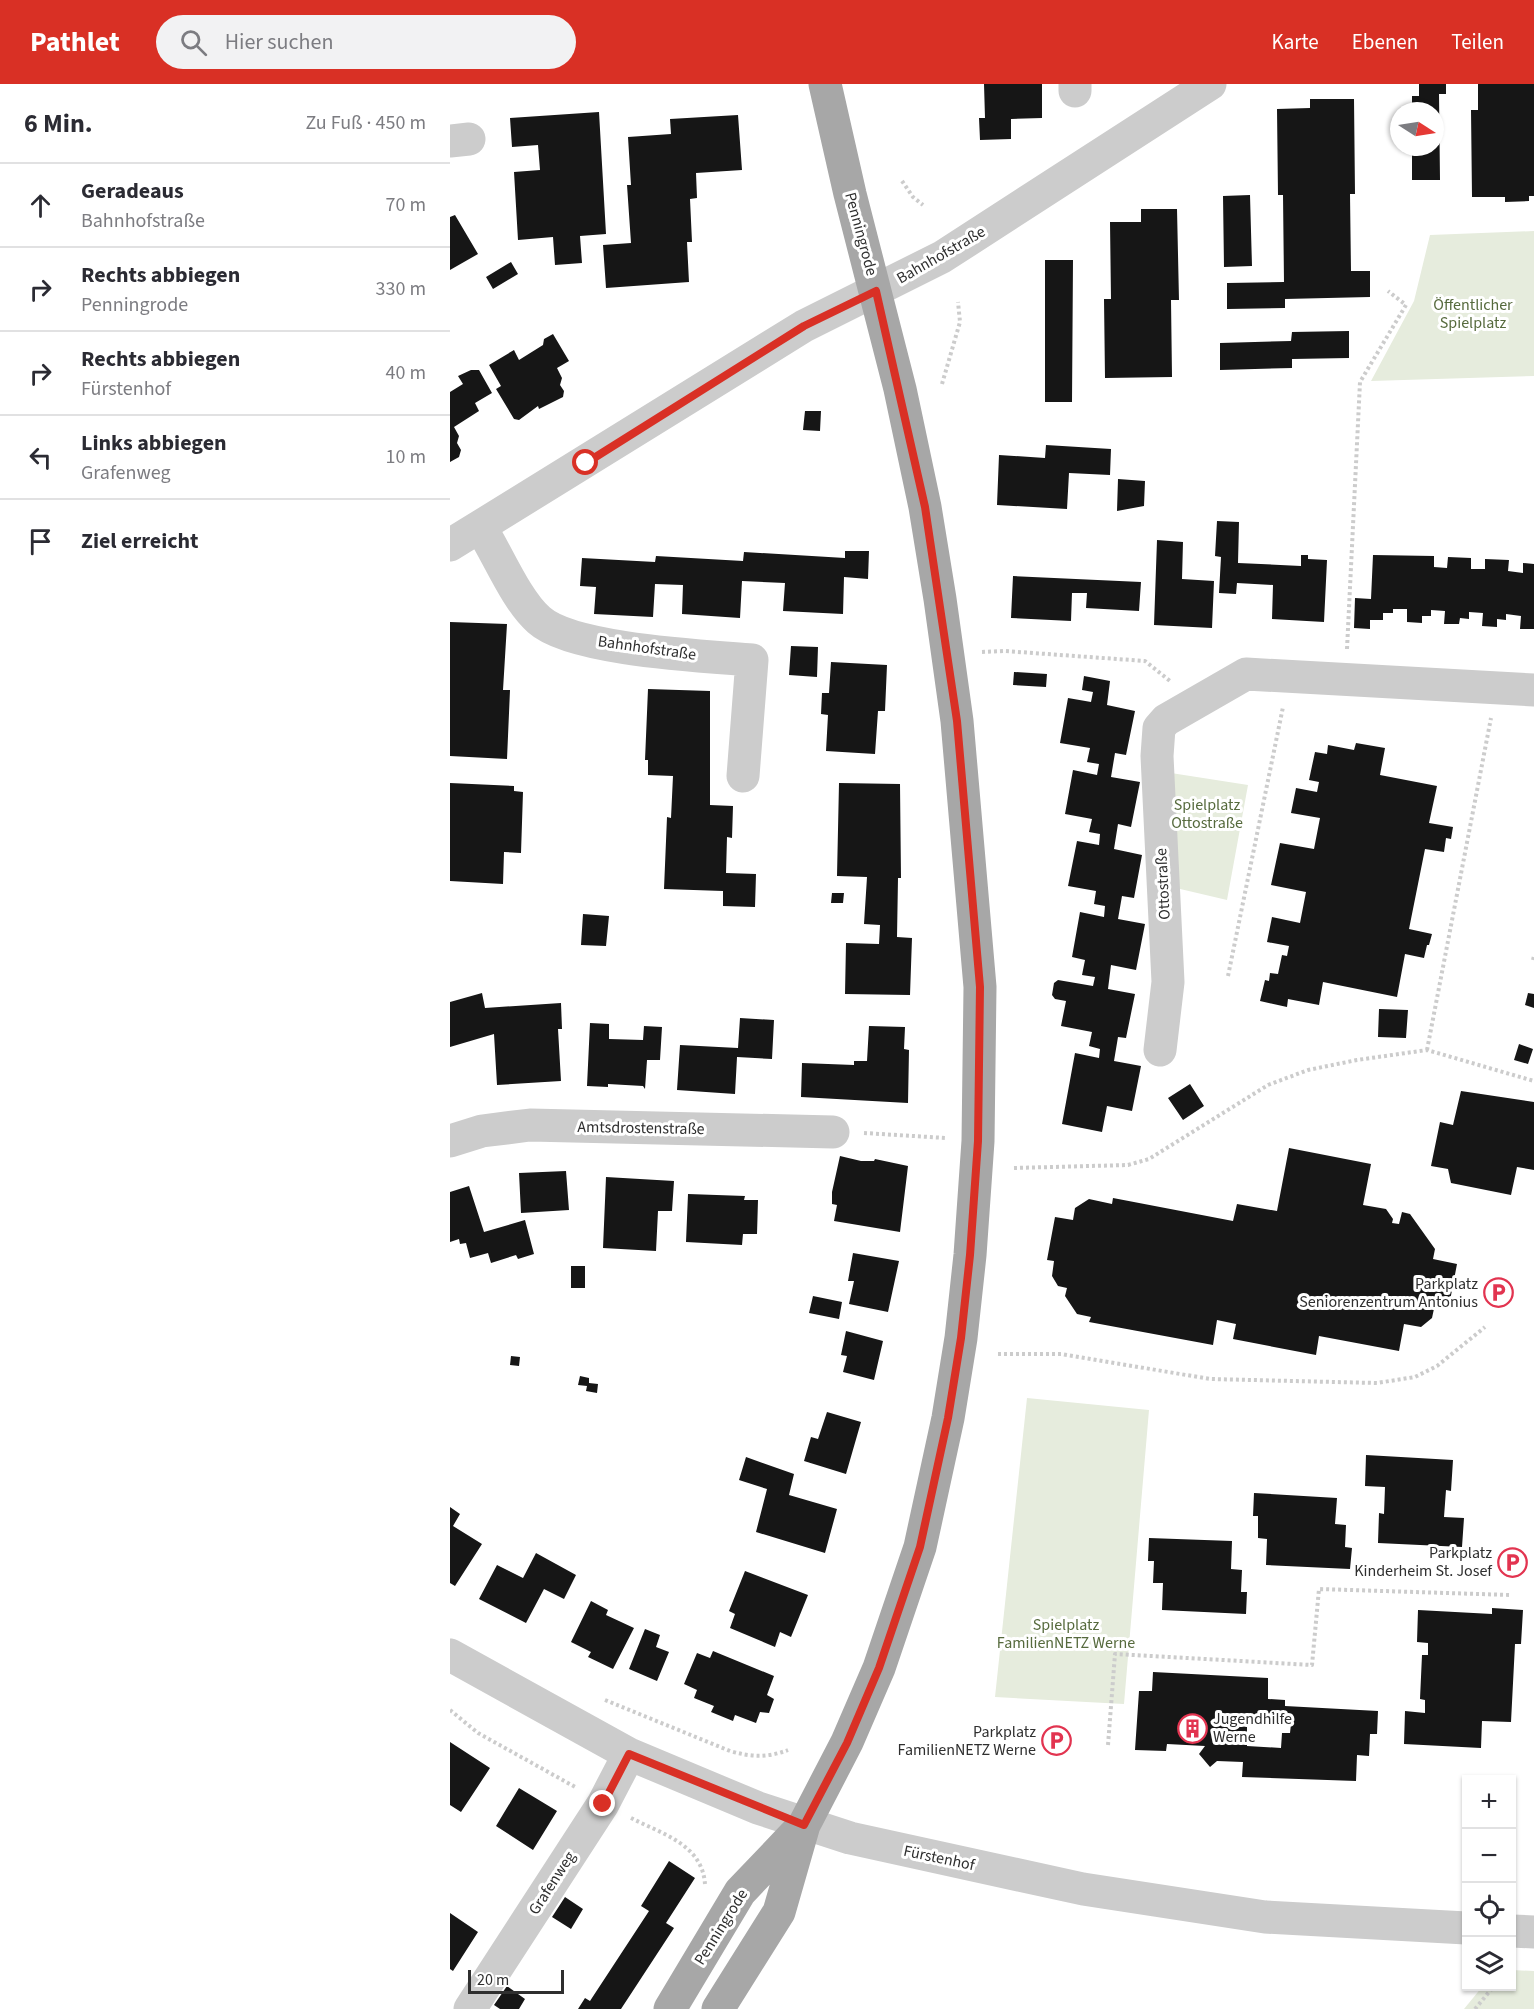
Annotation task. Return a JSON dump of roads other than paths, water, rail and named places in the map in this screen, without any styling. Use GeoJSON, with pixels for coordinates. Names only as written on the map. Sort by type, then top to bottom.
{"type":"FeatureCollection","features":[{"type":"Feature","properties":{"kind":"main road","name":"Penningrode"},"geometry":{"type":"LineString","coordinates":[[717,2009],[779,1912],[804,1825],[847,1743],[879,1668],[920,1547],[948,1418],[961,1338],[970,1255],[978,1141],[980,987],[957,721],[925,507],[876,291],[850,194],[825,84]]}},
{"type":"Feature","properties":{"kind":"main road","name":"Penningrode"},"geometry":{"type":"LineString","coordinates":[[670,2009],[740,1892],[804,1825]]}},
{"type":"Feature","properties":{"kind":"street","name":"Bahnhofstraße"},"geometry":{"type":"LineString","coordinates":[[450,545],[481,528],[804,326],[942,257],[1210,84]]}},
{"type":"Feature","properties":{"kind":"street","name":"Bahnhofstraße"},"geometry":{"type":"LineString","coordinates":[[481,528],[527,608],[548,628],[627,648],[752,660],[743,776]]}},
{"type":"Feature","properties":{"kind":"street","name":"Ottostraße"},"geometry":{"type":"LineString","coordinates":[[1160,1050],[1168,982],[1157,756],[1160,728],[1166,720],[1246,674],[1534,690]]}},
{"type":"Feature","properties":{"kind":"street","name":"Amtsdrostenstraße"},"geometry":{"type":"LineString","coordinates":[[450,1141],[482,1131],[530,1125],[833,1132]]}},
{"type":"Feature","properties":{"kind":"street","name":"Fürstenhof"},"geometry":{"type":"LineString","coordinates":[[450,1655],[629,1754],[804,1825],[933,1858],[1160,1901],[1265,1917],[1462,1928]]}},
{"type":"Feature","properties":{"kind":"street","name":"Grafenweg"},"geometry":{"type":"LineString","coordinates":[[470,2009],[603,1804],[629,1754]]}},
{"type":"Feature","properties":{"kind":"street"},"geometry":{"type":"LineString","coordinates":[[1516,1931],[1534,1932]]}},
{"type":"Feature","properties":{"kind":"street"},"geometry":{"type":"LineString","coordinates":[[450,2001],[462,2009]]}},
{"type":"Feature","properties":{"kind":"place","name":"Parkplatz Seniorenzentrum Antonius"},"geometry":{"type":"Point","coordinates":[1499,1293]}},
{"type":"Feature","properties":{"kind":"place","name":"Parkplatz Kinderheim St. Josef"},"geometry":{"type":"Point","coordinates":[1513,1562]}},
{"type":"Feature","properties":{"kind":"place","name":"Jugendhilfe Werne"},"geometry":{"type":"Point","coordinates":[1192,1728]}},
{"type":"Feature","properties":{"kind":"place","name":"Parkplatz FamilienNETZ Werne"},"geometry":{"type":"Point","coordinates":[1057,1741]}},
{"type":"Feature","properties":{"kind":"park label","name":"Öffentlicher Spielplatz"},"geometry":{"type":"Point","coordinates":[1473,314]}},
{"type":"Feature","properties":{"kind":"park label","name":"Spielplatz Ottostraße"},"geometry":{"type":"Point","coordinates":[1207,814]}},
{"type":"Feature","properties":{"kind":"park label","name":"Spielplatz FamilienNETZ Werne"},"geometry":{"type":"Point","coordinates":[1066,1634]}}]}
